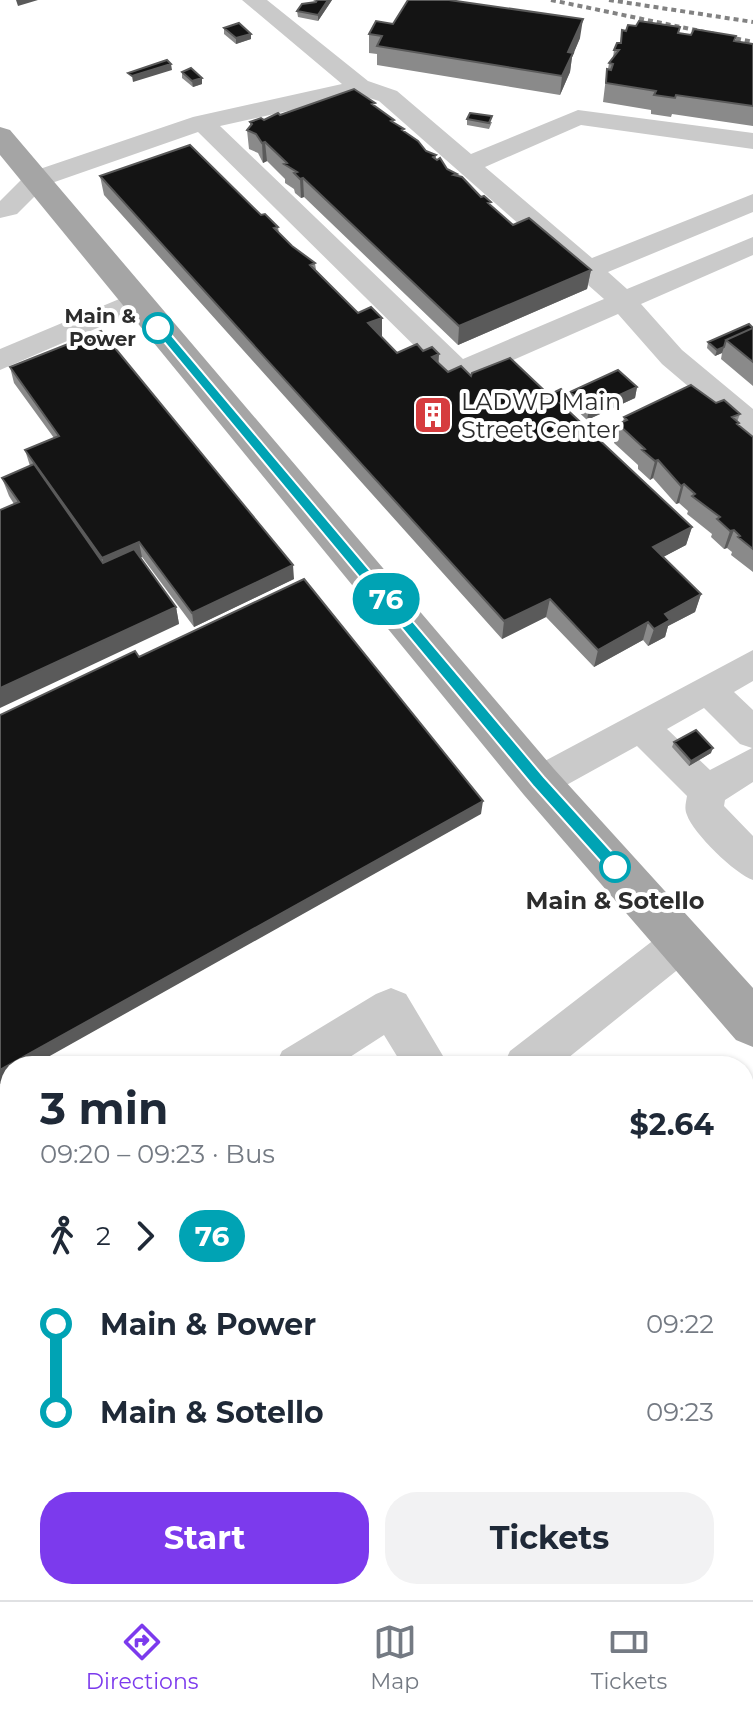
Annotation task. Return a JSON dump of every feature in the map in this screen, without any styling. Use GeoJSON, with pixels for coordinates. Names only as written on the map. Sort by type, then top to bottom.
{"type":"FeatureCollection","features":[{"type":"Feature","properties":{"kind":"main road"},"geometry":{"type":"LineString","coordinates":[[0,136],[539,782],[753,1024]]}},
{"type":"Feature","properties":{"kind":"street"},"geometry":{"type":"LineString","coordinates":[[253,0],[362,87],[388,96],[589,270],[622,301],[672,357],[753,425]]}},
{"type":"Feature","properties":{"kind":"street"},"geometry":{"type":"LineString","coordinates":[[0,210],[8,208],[37,179],[202,122],[362,87]]}},
{"type":"Feature","properties":{"kind":"street"},"geometry":{"type":"LineString","coordinates":[[468,165],[578,117],[753,141]]}},
{"type":"Feature","properties":{"kind":"street"},"geometry":{"type":"LineString","coordinates":[[202,122],[459,372],[753,245]]}},
{"type":"Feature","properties":{"kind":"street"},"geometry":{"type":"LineString","coordinates":[[589,270],[753,202]]}},
{"type":"Feature","properties":{"kind":"street"},"geometry":{"type":"LineString","coordinates":[[0,360],[136,301]]}},
{"type":"Feature","properties":{"kind":"street"},"geometry":{"type":"LineString","coordinates":[[539,782],[753,664]]}},
{"type":"Feature","properties":{"kind":"street"},"geometry":{"type":"LineString","coordinates":[[708,689],[753,733]]}},
{"type":"Feature","properties":{"kind":"street"},"geometry":{"type":"LineString","coordinates":[[640,726],[707,791]]}},
{"type":"Feature","properties":{"kind":"street"},"geometry":{"type":"LineString","coordinates":[[707,791],[753,763]]}},
{"type":"Feature","properties":{"kind":"street"},"geometry":{"type":"LineString","coordinates":[[707,791],[704,811],[753,863]]}},
{"type":"Feature","properties":{"kind":"street"},"geometry":{"type":"LineString","coordinates":[[538,1056],[682,942]]}},
{"type":"Feature","properties":{"kind":"street"},"geometry":{"type":"LineString","coordinates":[[313,1056],[391,1008],[421,1056]]}},
{"type":"Feature","properties":{"kind":"building"},"geometry":{"type":"Polygon","coordinates":[[[328,0],[318,15],[297,11],[302,4],[328,0]]]}},
{"type":"Feature","properties":{"kind":"building"},"geometry":{"type":"Polygon","coordinates":[[[408,0],[449,0],[583,19],[568,52],[573,53],[562,76],[377,46],[382,36],[369,34],[376,21],[393,24],[408,0]]]}},
{"type":"Feature","properties":{"kind":"building"},"geometry":{"type":"Polygon","coordinates":[[[639,21],[680,27],[678,33],[691,35],[694,29],[736,36],[734,41],[753,44],[753,106],[676,95],[675,98],[654,95],[656,91],[606,83],[607,69],[611,70],[613,64],[609,63],[619,50],[614,50],[617,43],[621,43],[622,30],[626,31],[628,25],[636,26],[639,21]]]}},
{"type":"Feature","properties":{"kind":"building"},"geometry":{"type":"Polygon","coordinates":[[[239,23],[251,34],[236,38],[224,28],[239,23]]]}},
{"type":"Feature","properties":{"kind":"building"},"geometry":{"type":"Polygon","coordinates":[[[167,60],[171,64],[132,76],[128,73],[167,60]]]}},
{"type":"Feature","properties":{"kind":"building"},"geometry":{"type":"Polygon","coordinates":[[[191,68],[202,78],[192,81],[182,72],[191,68]]]}},
{"type":"Feature","properties":{"kind":"building"},"geometry":{"type":"Polygon","coordinates":[[[354,89],[375,103],[372,104],[426,151],[436,155],[433,157],[437,160],[440,158],[447,169],[462,177],[513,225],[529,218],[591,270],[459,326],[303,178],[294,173],[297,172],[284,164],[287,163],[265,142],[262,143],[256,134],[247,130],[252,124],[250,122],[278,113],[280,115],[354,89]]]}},
{"type":"Feature","properties":{"kind":"building"},"geometry":{"type":"Polygon","coordinates":[[[470,113],[492,116],[489,123],[467,119],[470,113]]]}},
{"type":"Feature","properties":{"kind":"building","name":"LADWP Main Street Center"},"geometry":{"type":"Polygon","coordinates":[[[190,145],[261,215],[265,214],[292,246],[315,263],[310,265],[358,313],[371,307],[382,318],[368,323],[397,353],[417,344],[423,351],[432,347],[439,354],[432,357],[448,372],[461,366],[471,376],[510,358],[549,395],[561,389],[571,398],[560,403],[692,527],[653,547],[701,594],[665,614],[670,620],[654,629],[648,622],[598,650],[550,599],[504,621],[100,176],[190,145]]]}},
{"type":"Feature","properties":{"kind":"building"},"geometry":{"type":"Polygon","coordinates":[[[749,324],[753,328],[726,340],[724,347],[717,350],[708,342],[749,324]]]}},
{"type":"Feature","properties":{"kind":"building"},"geometry":{"type":"Polygon","coordinates":[[[753,328],[753,362],[726,340],[753,328]]]}},
{"type":"Feature","properties":{"kind":"building"},"geometry":{"type":"Polygon","coordinates":[[[101,331],[293,565],[192,613],[139,542],[102,558],[25,450],[59,436],[10,367],[101,331]]]}},
{"type":"Feature","properties":{"kind":"building"},"geometry":{"type":"Polygon","coordinates":[[[618,370],[637,387],[589,409],[570,392],[618,370]]]}},
{"type":"Feature","properties":{"kind":"building"},"geometry":{"type":"Polygon","coordinates":[[[691,385],[716,403],[724,400],[740,414],[732,417],[737,424],[753,437],[753,549],[734,530],[730,531],[717,519],[720,517],[692,496],[695,494],[684,484],[681,486],[658,460],[655,461],[642,450],[645,449],[618,424],[627,420],[624,417],[691,385]]]}},
{"type":"Feature","properties":{"kind":"building"},"geometry":{"type":"Polygon","coordinates":[[[34,464],[103,563],[134,549],[176,607],[0,688],[0,510],[19,502],[2,478],[34,464]]]}},
{"type":"Feature","properties":{"kind":"building"},"geometry":{"type":"Polygon","coordinates":[[[304,579],[483,801],[25,1056],[0,1056],[0,715],[135,651],[139,657],[304,579]]]}},
{"type":"Feature","properties":{"kind":"building"},"geometry":{"type":"Polygon","coordinates":[[[696,730],[713,748],[691,761],[674,742],[696,730]]]}},
{"type":"Feature","properties":{"kind":"railway"},"geometry":{"type":"LineString","coordinates":[[551,0],[753,42]]}},
{"type":"Feature","properties":{"kind":"railway"},"geometry":{"type":"LineString","coordinates":[[609,0],[753,22]]}},
{"type":"Feature","properties":{"kind":"bus line","name":"76"},"geometry":{"type":"LineString","coordinates":[[158,328],[539,782],[615,867]]}},
{"type":"Feature","properties":{"kind":"place","name":"Main & Power"},"geometry":{"type":"Point","coordinates":[158,328]}},
{"type":"Feature","properties":{"kind":"place","name":"LADWP Main Street Center"},"geometry":{"type":"Point","coordinates":[433,415]}},
{"type":"Feature","properties":{"kind":"place","name":"Main & Sotello"},"geometry":{"type":"Point","coordinates":[615,867]}}]}
